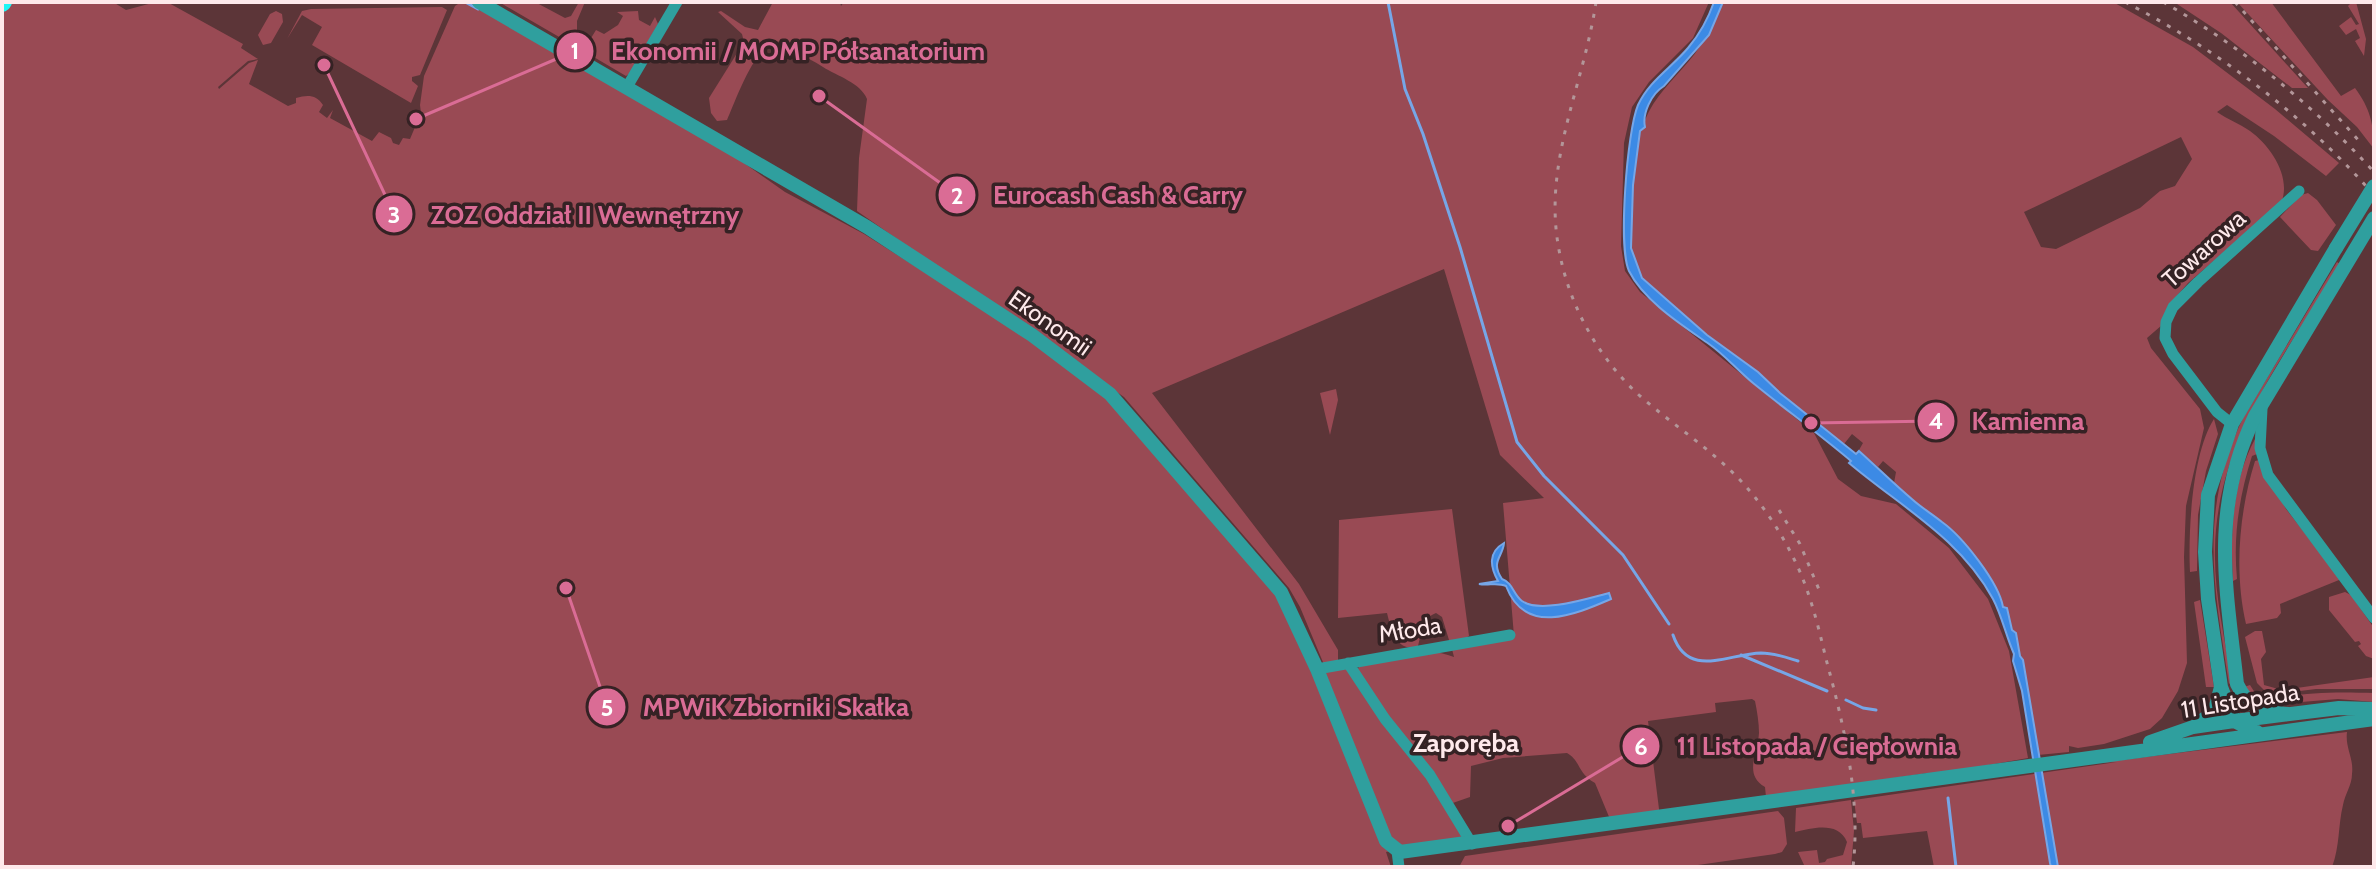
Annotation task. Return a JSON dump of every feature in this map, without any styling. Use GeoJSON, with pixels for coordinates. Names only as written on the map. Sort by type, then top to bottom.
{"type":"FeatureCollection","features":[{"type":"Feature","properties":{"kind":"street","name":"Ekonomii"},"geometry":{"type":"LineString","coordinates":[[479,2],[867,227],[1032,335],[1110,394],[1281,592],[1317,669],[1386,841],[1397,851],[1399,867]]}},
{"type":"Feature","properties":{"kind":"street"},"geometry":{"type":"LineString","coordinates":[[627,87],[677,2]]}},
{"type":"Feature","properties":{"kind":"street"},"geometry":{"type":"LineString","coordinates":[[2261,733],[2234,721],[2221,687],[2206,573],[2208,495],[2232,424],[2374,186]]}},
{"type":"Feature","properties":{"kind":"street","name":"Towarowa"},"geometry":{"type":"LineString","coordinates":[[2232,424],[2217,412],[2173,354],[2165,338],[2166,322],[2170,310],[2189,290],[2299,191]]}},
{"type":"Feature","properties":{"kind":"street"},"geometry":{"type":"LineString","coordinates":[[2207,740],[2234,721],[2238,703],[2224,577],[2224,525],[2240,450],[2263,400],[2374,218]]}},
{"type":"Feature","properties":{"kind":"street"},"geometry":{"type":"LineString","coordinates":[[2263,400],[2260,440],[2268,475],[2374,618]]}},
{"type":"Feature","properties":{"kind":"street","name":"Młoda"},"geometry":{"type":"LineString","coordinates":[[1317,669],[1510,635]]}},
{"type":"Feature","properties":{"kind":"street"},"geometry":{"type":"LineString","coordinates":[[1348,663],[1385,719],[1430,775],[1472,844]]}},
{"type":"Feature","properties":{"kind":"street"},"geometry":{"type":"LineString","coordinates":[[2237,684],[2248,702],[2259,710],[2288,714]]}},
{"type":"Feature","properties":{"kind":"street"},"geometry":{"type":"LineString","coordinates":[[2193,727],[2215,710],[2221,687]]}},
{"type":"Feature","properties":{"kind":"street","name":"11 Listopada"},"geometry":{"type":"LineString","coordinates":[[2116,753],[2193,727],[2339,708],[2374,709]]}},
{"type":"Feature","properties":{"kind":"street","name":"11 Listopada"},"geometry":{"type":"LineString","coordinates":[[1397,851],[1409,853],[2374,719]]}},
{"type":"Feature","properties":{"kind":"shaded area"},"geometry":{"type":"Polygon","coordinates":[[[5,2],[113,2],[126,10],[167,2],[243,44],[241,48],[258,59],[248,61],[219,89],[249,63],[258,60],[249,84],[288,106],[296,103],[296,98],[314,97],[323,105],[319,112],[327,118],[333,110],[330,118],[372,141],[379,132],[399,145],[403,138],[410,139],[421,113],[424,76],[455,6],[469,2],[727,151],[785,192],[864,234],[1057,356],[1133,421],[1280,592],[1316,669],[1325,667],[1289,588],[1124,397],[857,211],[859,158],[867,99],[860,89],[786,43],[776,42],[758,57],[727,120],[717,121],[711,113],[709,98],[744,42],[742,34],[718,12],[745,27],[758,30],[773,2],[840,2],[841,6],[844,2],[1709,2],[1693,38],[1649,82],[1632,107],[1624,143],[1621,246],[1625,271],[1640,292],[1814,433],[1838,479],[1861,496],[1896,504],[1949,548],[1988,599],[2009,651],[2028,758],[1944,773],[1766,797],[1765,787],[1758,782],[1753,770],[1759,733],[1755,701],[1715,703],[1716,712],[1648,721],[1660,817],[1612,824],[1595,783],[1567,753],[1503,758],[1471,766],[1470,797],[1447,805],[1466,838],[1386,852],[1391,867],[2,867],[2,6],[5,2]],[[1444,269],[1152,393],[1299,584],[1338,650],[1338,664],[1347,664],[1355,674],[1359,667],[1394,657],[1432,652],[1454,657],[1452,649],[1514,636],[1503,503],[1544,498],[1500,455],[1444,269]]]}},
{"type":"Feature","properties":{"kind":"shaded area"},"geometry":{"type":"Polygon","coordinates":[[[499,2],[535,2],[565,18],[571,16],[579,2],[585,2],[577,21],[577,41],[573,45],[499,2]]]}},
{"type":"Feature","properties":{"kind":"shaded area"},"geometry":{"type":"Polygon","coordinates":[[[1722,2],[2113,2],[2193,47],[2275,109],[2339,163],[2326,176],[2227,105],[2217,112],[2250,131],[2265,145],[2282,173],[2284,193],[2281,203],[2188,283],[2168,306],[2162,325],[2147,338],[2151,348],[2200,409],[2204,428],[2186,506],[2187,663],[2178,691],[2162,718],[2150,729],[2104,744],[2078,748],[2069,746],[2069,752],[2038,755],[2005,612],[1955,537],[1897,490],[1894,483],[1896,472],[1883,461],[1878,467],[1859,450],[1863,443],[1852,434],[1844,444],[1649,288],[1638,273],[1632,252],[1629,214],[1632,173],[1640,135],[1653,104],[1694,54],[1722,2]],[[2181,137],[2024,212],[2041,247],[2056,249],[2140,208],[2160,191],[2175,186],[2192,159],[2181,137]]]}},
{"type":"Feature","properties":{"kind":"shaded area"},"geometry":{"type":"Polygon","coordinates":[[[2174,2],[2230,2],[2308,88],[2292,88],[2221,33],[2174,2]]]}},
{"type":"Feature","properties":{"kind":"shaded area"},"geometry":{"type":"Polygon","coordinates":[[[2237,2],[2271,2],[2341,96],[2355,88],[2370,117],[2374,149],[2357,127],[2237,2]]]}},
{"type":"Feature","properties":{"kind":"shaded area"},"geometry":{"type":"Polygon","coordinates":[[[2356,2],[2366,39],[2364,56],[2355,41],[2360,38],[2356,29],[2346,35],[2339,26],[2351,17],[2356,25],[2359,24],[2348,6],[2356,2]]]}},
{"type":"Feature","properties":{"kind":"shaded area"},"geometry":{"type":"Polygon","coordinates":[[[442,7],[447,10],[420,75],[412,77],[418,86],[411,103],[312,45],[322,27],[302,15],[287,39],[302,11],[311,9],[442,7]]]}},
{"type":"Feature","properties":{"kind":"shaded area"},"geometry":{"type":"Polygon","coordinates":[[[276,11],[282,14],[283,22],[271,43],[263,45],[258,35],[270,14],[276,11]]]}},
{"type":"Feature","properties":{"kind":"shaded area"},"geometry":{"type":"Polygon","coordinates":[[[638,11],[639,20],[650,26],[655,17],[658,24],[626,76],[587,53],[588,43],[596,30],[604,34],[618,25],[623,16],[617,12],[638,11]]]}},
{"type":"Feature","properties":{"kind":"shaded area"},"geometry":{"type":"Polygon","coordinates":[[[2308,193],[2336,225],[2318,251],[2311,250],[2280,217],[2301,195],[2308,193]]]}},
{"type":"Feature","properties":{"kind":"shaded area"},"geometry":{"type":"Polygon","coordinates":[[[2337,262],[2340,264],[2258,400],[2227,472],[2218,510],[2215,567],[2232,682],[2229,684],[2215,582],[2214,550],[2215,518],[2220,485],[2243,418],[2337,262]]]}},
{"type":"Feature","properties":{"kind":"shaded area"},"geometry":{"type":"Polygon","coordinates":[[[1336,389],[1338,400],[1330,435],[1320,393],[1336,389]]]}},
{"type":"Feature","properties":{"kind":"shaded area"},"geometry":{"type":"Polygon","coordinates":[[[2214,419],[2218,434],[2206,471],[2198,515],[2197,571],[2190,572],[2191,515],[2196,472],[2214,419]]]}},
{"type":"Feature","properties":{"kind":"shaded area"},"geometry":{"type":"Polygon","coordinates":[[[2255,439],[2257,454],[2252,456],[2238,517],[2237,579],[2233,581],[2234,508],[2241,472],[2255,439]]]}},
{"type":"Feature","properties":{"kind":"shaded area"},"geometry":{"type":"Polygon","coordinates":[[[2259,460],[2286,509],[2339,580],[2280,604],[2281,613],[2277,618],[2246,624],[2240,584],[2240,542],[2245,501],[2255,461],[2259,460]]]}},
{"type":"Feature","properties":{"kind":"shaded area"},"geometry":{"type":"Polygon","coordinates":[[[1452,509],[1469,636],[1457,643],[1449,640],[1442,617],[1436,613],[1422,626],[1418,646],[1411,648],[1396,638],[1387,613],[1338,618],[1339,520],[1452,509]]]}},
{"type":"Feature","properties":{"kind":"shaded area"},"geometry":{"type":"Polygon","coordinates":[[[2345,592],[2351,595],[2374,628],[2374,659],[2366,656],[2358,646],[2361,644],[2359,641],[2355,642],[2329,610],[2329,597],[2345,592]]]}},
{"type":"Feature","properties":{"kind":"shaded area"},"geometry":{"type":"Polygon","coordinates":[[[2200,600],[2214,687],[2206,687],[2194,602],[2200,600]]]}},
{"type":"Feature","properties":{"kind":"shaded area"},"geometry":{"type":"Polygon","coordinates":[[[2262,631],[2266,652],[2261,659],[2264,685],[2282,690],[2374,677],[2374,689],[2316,689],[2269,695],[2257,683],[2245,637],[2262,631]]]}},
{"type":"Feature","properties":{"kind":"shaded area"},"geometry":{"type":"Polygon","coordinates":[[[2250,685],[2257,696],[2268,702],[2306,694],[2347,692],[2374,693],[2374,702],[2338,699],[2266,705],[2254,700],[2244,687],[2250,685]]]}},
{"type":"Feature","properties":{"kind":"shaded area"},"geometry":{"type":"Polygon","coordinates":[[[2347,732],[2352,778],[2343,805],[2332,867],[1934,867],[1927,831],[1863,838],[1861,823],[1857,823],[1854,800],[2117,762],[2097,763],[2347,732]]]}},
{"type":"Feature","properties":{"kind":"shaded area"},"geometry":{"type":"Polygon","coordinates":[[[1851,800],[1854,831],[1851,867],[1805,867],[1798,852],[1817,850],[1819,863],[1825,862],[1843,855],[1847,842],[1843,835],[1831,829],[1795,832],[1796,808],[1851,800]]]}},
{"type":"Feature","properties":{"kind":"shaded area"},"geometry":{"type":"Polygon","coordinates":[[[1778,811],[1784,818],[1787,844],[1782,852],[1775,854],[1684,867],[1459,867],[1465,856],[1778,811]]]}},
{"type":"Feature","properties":{"kind":"water"},"geometry":{"type":"Polygon","coordinates":[[[1714,2],[1723,2],[1709,35],[1651,99],[1646,110],[1645,127],[1640,131],[1633,185],[1631,248],[1642,278],[1707,335],[1758,372],[1856,454],[1859,451],[1950,529],[1979,561],[1995,586],[2003,607],[2007,608],[2023,660],[2058,867],[2051,867],[2050,863],[2014,654],[1993,599],[1979,577],[1947,541],[1849,463],[1851,461],[1753,383],[1715,348],[1654,302],[1629,271],[1624,239],[1625,189],[1630,139],[1638,105],[1654,82],[1692,43],[1714,2]]]}},
{"type":"Feature","properties":{"kind":"water"},"geometry":{"type":"Polygon","coordinates":[[[1504,543],[1497,568],[1502,579],[1522,601],[1530,605],[1552,606],[1609,593],[1611,599],[1567,615],[1538,616],[1525,611],[1514,602],[1506,586],[1479,584],[1498,581],[1492,560],[1495,551],[1504,543]]]}},
{"type":"Feature","properties":{"kind":"waterway"},"geometry":{"type":"LineString","coordinates":[[1388,2],[1405,89],[1460,247],[1517,442],[1544,476],[1623,555],[1669,624]]}},
{"type":"Feature","properties":{"kind":"waterway"},"geometry":{"type":"LineString","coordinates":[[467,3],[478,9]]}},
{"type":"Feature","properties":{"kind":"waterway"},"geometry":{"type":"LineString","coordinates":[[1673,635],[1688,657],[1698,660],[1761,653],[1798,661]]}},
{"type":"Feature","properties":{"kind":"waterway"},"geometry":{"type":"LineString","coordinates":[[1741,655],[1827,691]]}},
{"type":"Feature","properties":{"kind":"waterway"},"geometry":{"type":"LineString","coordinates":[[1846,700],[1876,710]]}},
{"type":"Feature","properties":{"kind":"waterway"},"geometry":{"type":"LineString","coordinates":[[1948,798],[1956,867]]}},
{"type":"Feature","properties":{"kind":"railway"},"geometry":{"type":"LineString","coordinates":[[1596,2],[1556,182],[1555,213],[1562,266],[1586,327],[1610,364],[1640,396],[1741,481],[1771,519],[1795,561],[1817,621],[1845,736],[1855,815],[1853,867]]}},
{"type":"Feature","properties":{"kind":"railway"},"geometry":{"type":"LineString","coordinates":[[2125,2],[2193,41],[2258,87],[2319,138],[2374,195]]}},
{"type":"Feature","properties":{"kind":"railway"},"geometry":{"type":"LineString","coordinates":[[2163,2],[2221,38],[2275,79],[2351,147],[2374,172]]}},
{"type":"Feature","properties":{"kind":"railway"},"geometry":{"type":"LineString","coordinates":[[2235,2],[2360,142]]}},
{"type":"Feature","properties":{"kind":"railway"},"geometry":{"type":"LineString","coordinates":[[1779,510],[1800,544],[1820,592]]}},
{"type":"Feature","properties":{"kind":"place","name":"ZOZ Oddział II Wewnętrzny"},"geometry":{"type":"Point","coordinates":[324,65]}},
{"type":"Feature","properties":{"kind":"place","name":"Eurocash Cash & Carry"},"geometry":{"type":"Point","coordinates":[819,96]}},
{"type":"Feature","properties":{"kind":"place","name":"Ekonomii / MOMP Półsanatorium"},"geometry":{"type":"Point","coordinates":[416,119]}},
{"type":"Feature","properties":{"kind":"place","name":"Kamienna"},"geometry":{"type":"Point","coordinates":[1811,423]}},
{"type":"Feature","properties":{"kind":"place","name":"MPWiK Zbiorniki Skałka"},"geometry":{"type":"Point","coordinates":[566,588]}},
{"type":"Feature","properties":{"kind":"place","name":"11 Listopada / Ciepłownia"},"geometry":{"type":"Point","coordinates":[1508,826]}},
{"type":"Feature","properties":{"kind":"district","name":"Zaporęba"},"geometry":{"type":"Point","coordinates":[1466,743]}}]}
